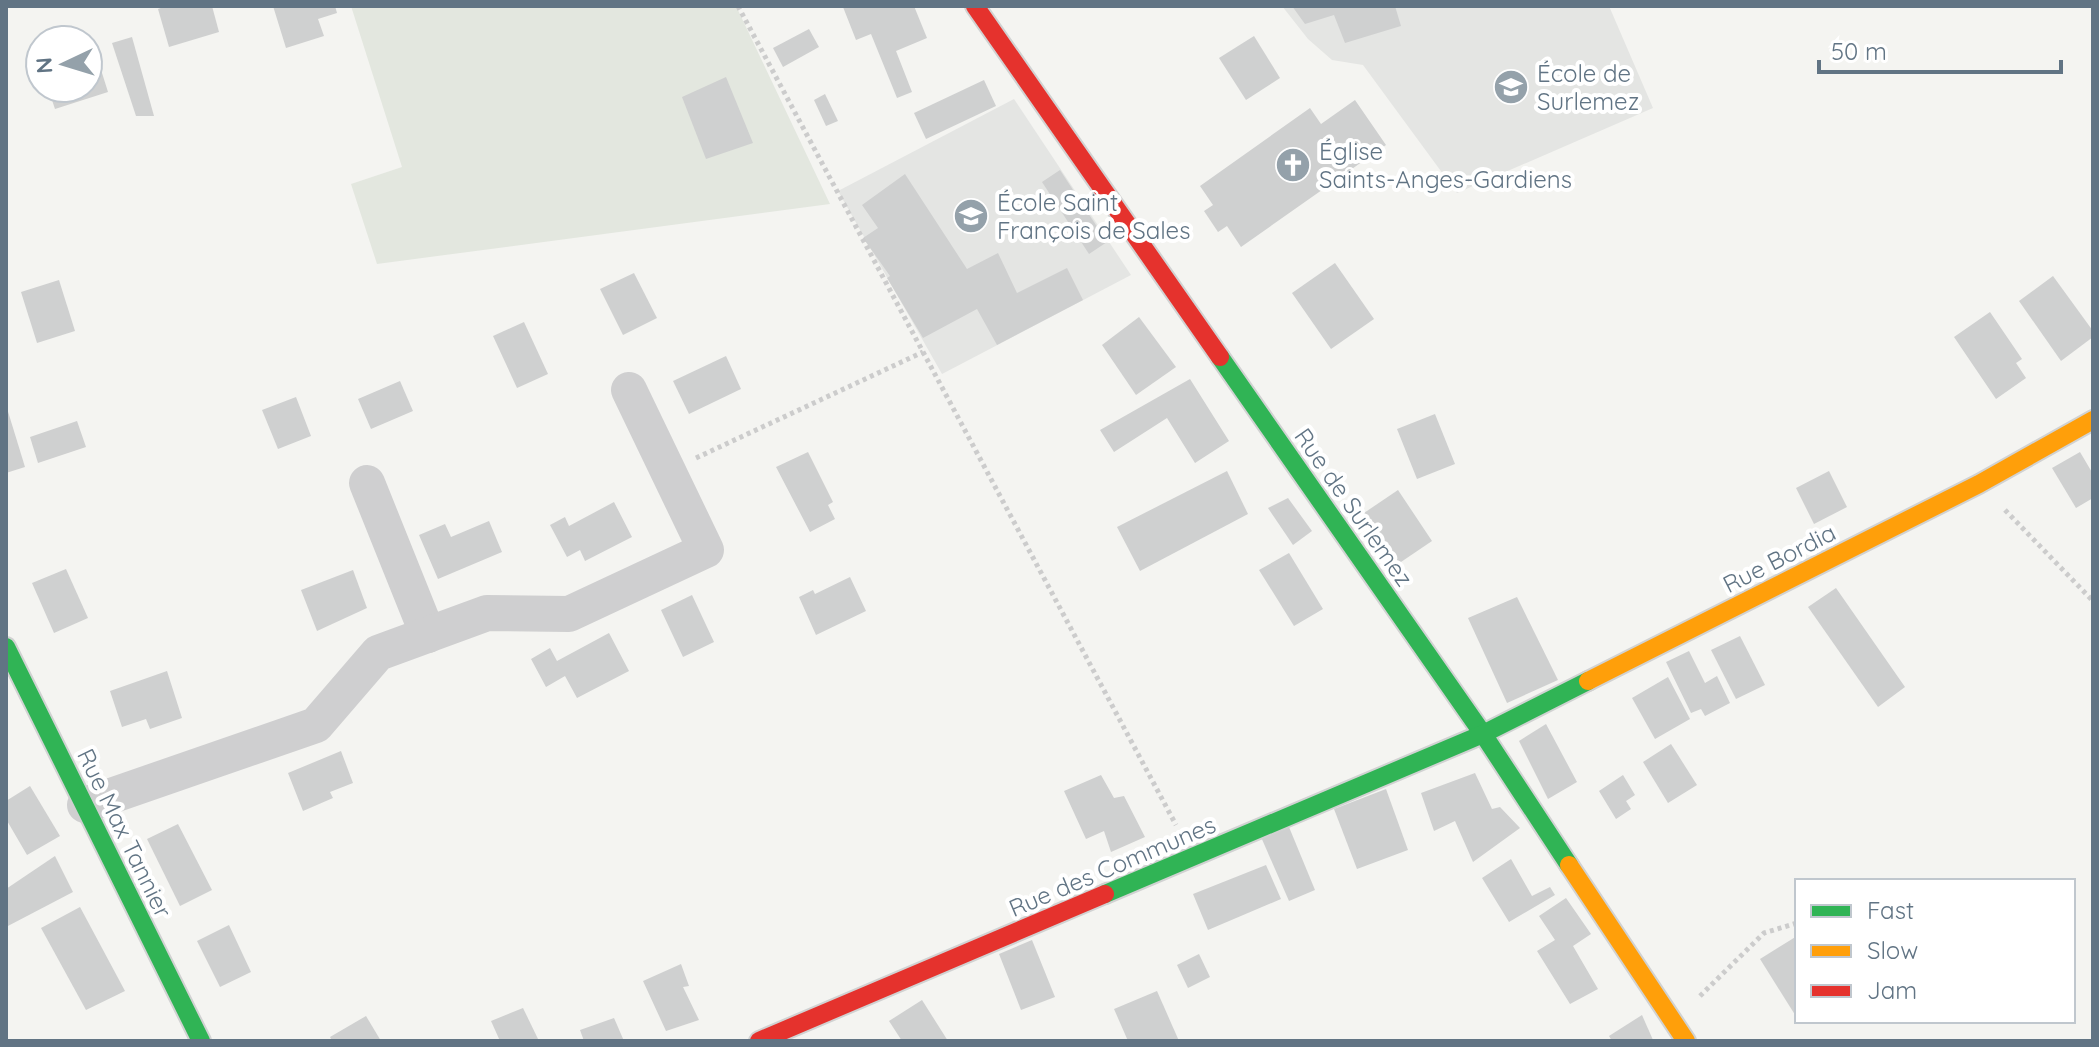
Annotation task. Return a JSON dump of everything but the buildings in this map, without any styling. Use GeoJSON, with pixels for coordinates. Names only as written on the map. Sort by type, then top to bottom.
{"type":"FeatureCollection","features":[{"type":"Feature","properties":{"kind":"street","name":"Rue de Surlemez"},"geometry":{"type":"LineString","coordinates":[[975,6],[1483,734],[1686,1041]]}},
{"type":"Feature","properties":{"kind":"street"},"geometry":{"type":"LineString","coordinates":[[85,805],[316,725],[378,653],[487,613],[569,614],[706,550],[629,390]]}},
{"type":"Feature","properties":{"kind":"street","name":"Rue Bordia"},"geometry":{"type":"LineString","coordinates":[[1483,734],[1979,484],[2093,420]]}},
{"type":"Feature","properties":{"kind":"street"},"geometry":{"type":"LineString","coordinates":[[367,483],[428,635]]}},
{"type":"Feature","properties":{"kind":"street","name":"Rue Max Tannier"},"geometry":{"type":"LineString","coordinates":[[6,647],[201,1041]]}},
{"type":"Feature","properties":{"kind":"street","name":"Rue des Communes"},"geometry":{"type":"LineString","coordinates":[[759,1041],[1483,734]]}},
{"type":"Feature","properties":{"kind":"path"},"geometry":{"type":"LineString","coordinates":[[738,6],[1194,857]]}},
{"type":"Feature","properties":{"kind":"path"},"geometry":{"type":"LineString","coordinates":[[668,472],[923,352]]}},
{"type":"Feature","properties":{"kind":"path"},"geometry":{"type":"LineString","coordinates":[[1979,484],[2093,601]]}},
{"type":"Feature","properties":{"kind":"path"},"geometry":{"type":"LineString","coordinates":[[1674,1022],[1764,933],[1795,924]]}},
{"type":"Feature","properties":{"kind":"shaded area"},"geometry":{"type":"Polygon","coordinates":[[[351,6],[736,6],[830,204],[377,264],[351,184],[402,167],[351,6]]]}},
{"type":"Feature","properties":{"kind":"shaded area","name":"École de Surlemez"},"geometry":{"type":"Polygon","coordinates":[[[1282,6],[1609,6],[1653,108],[1457,193],[1363,65],[1332,60],[1308,39],[1282,6]]]}},
{"type":"Feature","properties":{"kind":"shaded area","name":"École Saint François de Sales"},"geometry":{"type":"Polygon","coordinates":[[[1014,99],[1131,275],[942,374],[838,191],[1014,99]]]}},
{"type":"Feature","properties":{"kind":"traffic: fast"},"geometry":{"type":"LineString","coordinates":[[1220,357],[1483,734],[1569,865]]}},
{"type":"Feature","properties":{"kind":"traffic: fast"},"geometry":{"type":"LineString","coordinates":[[6,647],[201,1041]]}},
{"type":"Feature","properties":{"kind":"traffic: fast"},"geometry":{"type":"LineString","coordinates":[[1105,894],[1483,734],[1588,681]]}},
{"type":"Feature","properties":{"kind":"traffic: slow"},"geometry":{"type":"LineString","coordinates":[[1588,681],[1979,484],[2093,420]]}},
{"type":"Feature","properties":{"kind":"traffic: slow"},"geometry":{"type":"LineString","coordinates":[[1569,865],[1686,1041]]}},
{"type":"Feature","properties":{"kind":"traffic: jam"},"geometry":{"type":"LineString","coordinates":[[975,6],[1220,357]]}},
{"type":"Feature","properties":{"kind":"traffic: jam"},"geometry":{"type":"LineString","coordinates":[[759,1041],[1105,894]]}},
{"type":"Feature","properties":{"kind":"place","name":"École de Surlemez"},"geometry":{"type":"Point","coordinates":[1511,87]}},
{"type":"Feature","properties":{"kind":"place","name":"Église Saints-Anges-Gardiens"},"geometry":{"type":"Point","coordinates":[1293,165]}},
{"type":"Feature","properties":{"kind":"place","name":"École Saint François de Sales"},"geometry":{"type":"Point","coordinates":[971,216]}}]}
